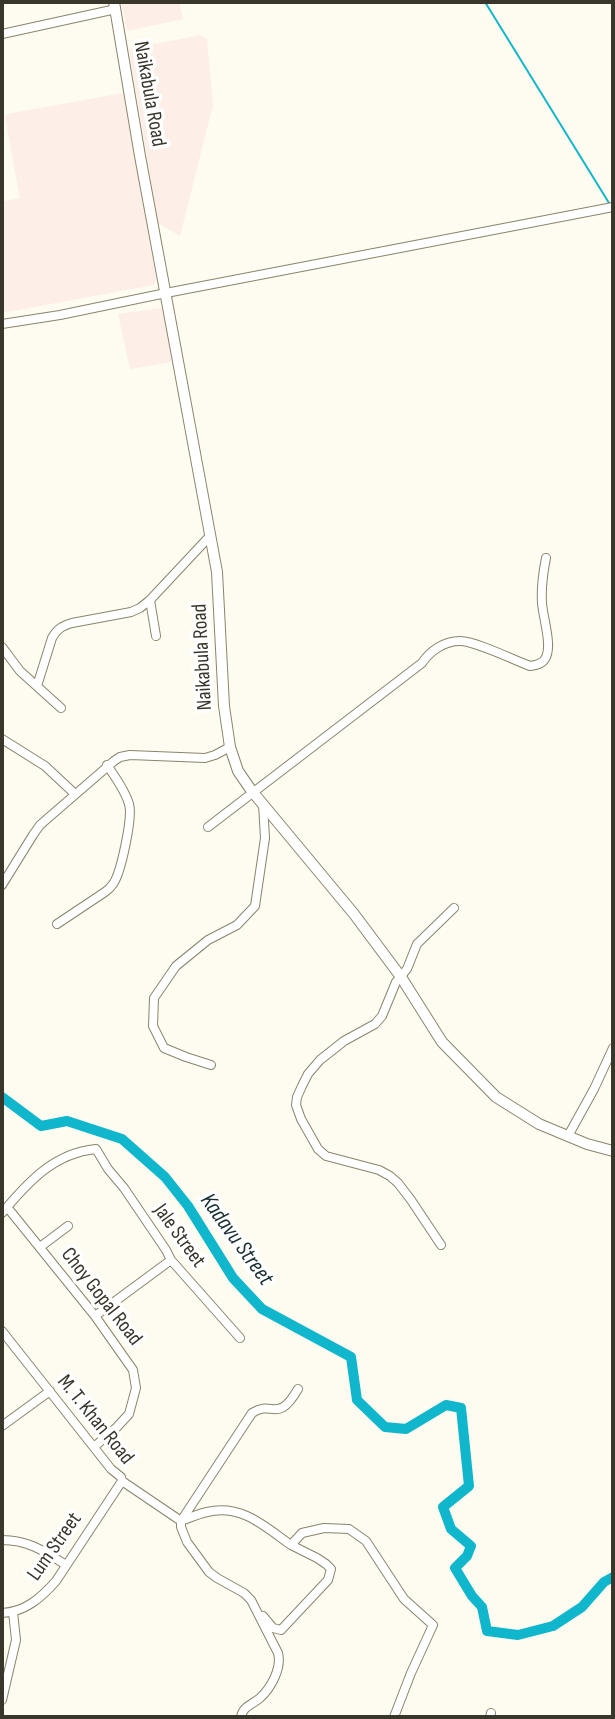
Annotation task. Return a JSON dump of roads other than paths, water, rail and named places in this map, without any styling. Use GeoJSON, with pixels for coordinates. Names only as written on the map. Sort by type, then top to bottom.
{"type":"FeatureCollection","features":[{"type":"Feature","properties":{"kind":"street"},"geometry":{"type":"LineString","coordinates":[[2,34],[115,5]]}},
{"type":"Feature","properties":{"kind":"street","name":"Naikabula Road"},"geometry":{"type":"LineString","coordinates":[[115,5],[216,572],[224,706],[230,747],[238,771],[401,976],[442,1042],[496,1097],[539,1124],[587,1144],[613,1151]]}},
{"type":"Feature","properties":{"kind":"street"},"geometry":{"type":"LineString","coordinates":[[2,324],[60,315],[611,207]]}},
{"type":"Feature","properties":{"kind":"street"},"geometry":{"type":"LineString","coordinates":[[37,687],[56,631],[72,623],[140,608],[209,537]]}},
{"type":"Feature","properties":{"kind":"street"},"geometry":{"type":"LineString","coordinates":[[208,827],[422,663],[430,652],[446,644],[461,641],[530,666],[539,664],[545,659],[548,646],[542,602],[546,558]]}},
{"type":"Feature","properties":{"kind":"street"},"geometry":{"type":"LineString","coordinates":[[150,600],[156,636]]}},
{"type":"Feature","properties":{"kind":"street"},"geometry":{"type":"LineString","coordinates":[[2,647],[20,671],[61,708]]}},
{"type":"Feature","properties":{"kind":"street"},"geometry":{"type":"LineString","coordinates":[[2,739],[45,766],[75,794]]}},
{"type":"Feature","properties":{"kind":"street"},"geometry":{"type":"LineString","coordinates":[[2,885],[40,825],[107,765],[120,757],[130,755],[205,758],[230,747]]}},
{"type":"Feature","properties":{"kind":"street"},"geometry":{"type":"LineString","coordinates":[[57,924],[105,892],[117,877],[131,811],[124,791],[107,765]]}},
{"type":"Feature","properties":{"kind":"street"},"geometry":{"type":"LineString","coordinates":[[211,1065],[164,1048],[153,1026],[154,998],[176,966],[208,940],[237,925],[255,906],[265,838],[263,804]]}},
{"type":"Feature","properties":{"kind":"street"},"geometry":{"type":"LineString","coordinates":[[442,1245],[405,1192],[390,1176],[379,1170],[326,1156],[318,1149],[296,1105],[308,1074],[320,1060],[344,1041],[375,1024],[382,1016],[417,943],[454,908]]}},
{"type":"Feature","properties":{"kind":"street"},"geometry":{"type":"LineString","coordinates":[[568,1136],[613,1048]]}},
{"type":"Feature","properties":{"kind":"street","name":"Jale Street"},"geometry":{"type":"LineString","coordinates":[[4,1210],[26,1184],[52,1163],[84,1150],[96,1149],[171,1260],[240,1338]]}},
{"type":"Feature","properties":{"kind":"street","name":"Choy Gopal Road"},"geometry":{"type":"LineString","coordinates":[[4,1210],[40,1247],[95,1316],[133,1370],[136,1388],[129,1414],[94,1447]]}},
{"type":"Feature","properties":{"kind":"street"},"geometry":{"type":"LineString","coordinates":[[40,1247],[68,1226]]}},
{"type":"Feature","properties":{"kind":"street"},"geometry":{"type":"LineString","coordinates":[[95,1316],[171,1260]]}},
{"type":"Feature","properties":{"kind":"street","name":"M. T. Khan Road"},"geometry":{"type":"LineString","coordinates":[[2,1331],[122,1481],[178,1519]]}},
{"type":"Feature","properties":{"kind":"street"},"geometry":{"type":"LineString","coordinates":[[178,1519],[252,1413],[258,1409],[281,1410],[289,1404],[298,1389]]}},
{"type":"Feature","properties":{"kind":"street"},"geometry":{"type":"LineString","coordinates":[[2,1426],[50,1391]]}},
{"type":"Feature","properties":{"kind":"street","name":"Lum Street"},"geometry":{"type":"LineString","coordinates":[[2,1613],[27,1606],[43,1595],[56,1581],[122,1481]]}},
{"type":"Feature","properties":{"kind":"street"},"geometry":{"type":"LineString","coordinates":[[206,1512],[242,1512],[291,1545],[326,1564],[331,1569],[328,1580],[281,1630],[273,1628],[244,1593],[209,1572],[187,1542],[178,1519],[206,1512]]}},
{"type":"Feature","properties":{"kind":"street"},"geometry":{"type":"LineString","coordinates":[[291,1545],[302,1533],[324,1528],[349,1529],[366,1541],[404,1600],[433,1625],[394,1717]]}},
{"type":"Feature","properties":{"kind":"street"},"geometry":{"type":"LineString","coordinates":[[2,1540],[17,1540],[31,1545],[65,1565]]}},
{"type":"Feature","properties":{"kind":"street"},"geometry":{"type":"LineString","coordinates":[[241,1717],[242,1712],[265,1692],[280,1661],[251,1600]]}},
{"type":"Feature","properties":{"kind":"street"},"geometry":{"type":"LineString","coordinates":[[2,1700],[16,1640],[13,1612]]}},
{"type":"Feature","properties":{"kind":"waterway"},"geometry":{"type":"LineString","coordinates":[[485,2],[609,203]]}},
{"type":"Feature","properties":{"kind":"waterway","name":"Kadavu Street"},"geometry":{"type":"LineString","coordinates":[[2,1097],[41,1126],[67,1121],[122,1139],[165,1177],[188,1206],[233,1278],[262,1309],[351,1357],[357,1400],[385,1427],[406,1429],[446,1405],[461,1408],[469,1486],[443,1507],[451,1529],[471,1546],[467,1556],[455,1568],[482,1607],[487,1631],[518,1635],[553,1626],[582,1607],[604,1582],[613,1577]]}}]}
